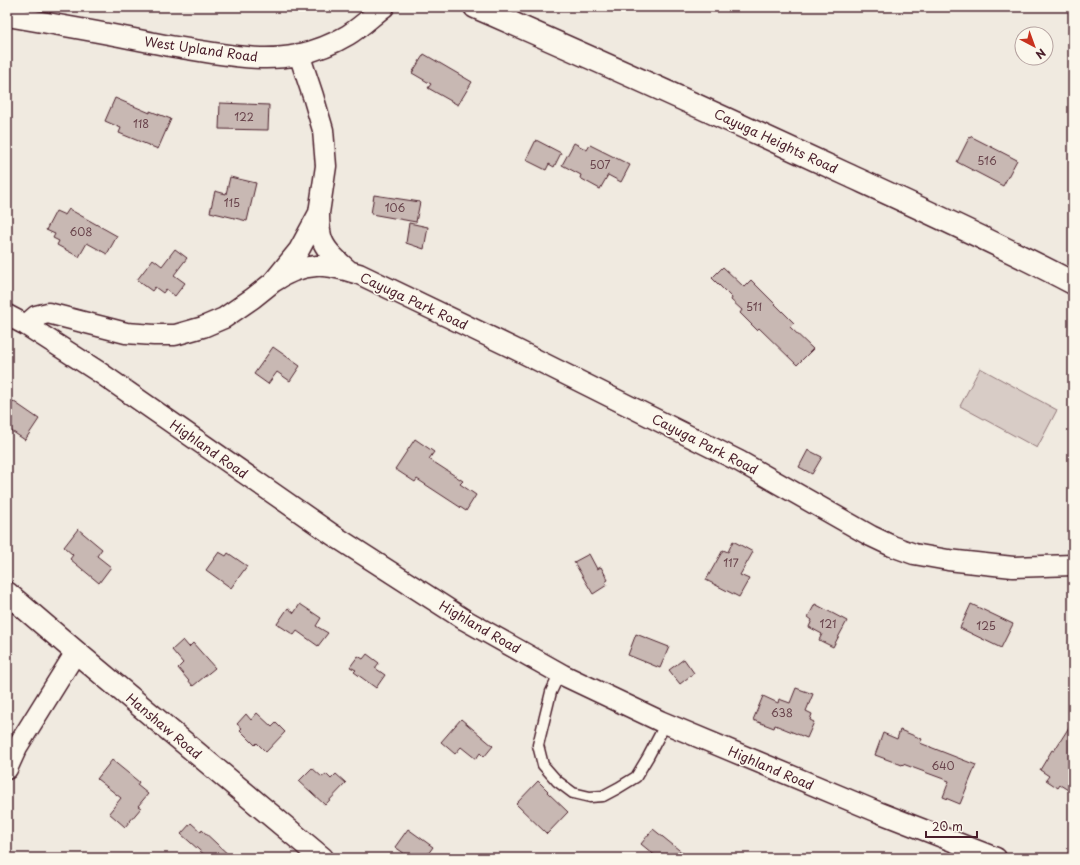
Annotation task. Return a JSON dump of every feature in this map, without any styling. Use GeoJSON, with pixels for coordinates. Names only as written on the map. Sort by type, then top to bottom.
{"type":"FeatureCollection","features":[{"type":"Feature","properties":{"kind":"street","name":"West Upland Road"},"geometry":{"type":"LineString","coordinates":[[7,16],[245,58],[281,57],[316,49],[348,35],[384,7]]}},
{"type":"Feature","properties":{"kind":"street","name":"Cayuga Heights Road"},"geometry":{"type":"LineString","coordinates":[[475,7],[769,138],[930,213],[1073,283]]}},
{"type":"Feature","properties":{"kind":"street"},"geometry":{"type":"LineString","coordinates":[[26,325],[36,316],[48,313],[126,333],[175,335],[203,328],[224,318],[273,282],[299,250],[319,213],[326,166],[323,130],[298,54]]}},
{"type":"Feature","properties":{"kind":"street","name":"Cayuga Park Road"},"geometry":{"type":"LineString","coordinates":[[319,213],[321,235],[324,244],[348,270]]}},
{"type":"Feature","properties":{"kind":"street","name":"Cayuga Park Road"},"geometry":{"type":"LineString","coordinates":[[273,282],[281,276],[295,270],[317,266],[348,270],[359,274],[518,350],[739,461],[871,536],[914,554],[948,560],[1013,567],[1073,565]]}},
{"type":"Feature","properties":{"kind":"street","name":"Highland Road"},"geometry":{"type":"LineString","coordinates":[[7,315],[26,325],[99,372],[332,535],[464,620],[560,673],[666,723],[878,812],[996,858]]}},
{"type":"Feature","properties":{"kind":"street","name":"Hanshaw Road"},"geometry":{"type":"LineString","coordinates":[[7,593],[322,858]]}},
{"type":"Feature","properties":{"kind":"street"},"geometry":{"type":"LineString","coordinates":[[7,769],[17,747],[76,652]]}},
{"type":"Feature","properties":{"kind":"lane"},"geometry":{"type":"LineString","coordinates":[[560,673],[551,692],[538,745],[543,765],[557,781],[573,793],[590,797],[603,796],[636,776],[666,723]]}},
{"type":"Feature","properties":{"kind":"shaded area"},"geometry":{"type":"Polygon","coordinates":[[[980,368],[1057,410],[1037,448],[960,406],[980,368]]]}},
{"type":"Feature","properties":{"kind":"building"},"geometry":{"type":"Polygon","coordinates":[[[424,54],[472,82],[458,105],[428,88],[431,84],[412,73],[424,54]]]}},
{"type":"Feature","properties":{"kind":"building"},"geometry":{"type":"Polygon","coordinates":[[[115,98],[150,113],[150,111],[171,119],[158,149],[119,133],[121,128],[105,121],[115,98]]]}},
{"type":"Feature","properties":{"kind":"building"},"geometry":{"type":"Polygon","coordinates":[[[220,103],[269,105],[268,130],[219,129],[220,103]]]}},
{"type":"Feature","properties":{"kind":"building"},"geometry":{"type":"Polygon","coordinates":[[[970,136],[1017,160],[1003,186],[957,162],[970,136]]]}},
{"type":"Feature","properties":{"kind":"building"},"geometry":{"type":"Polygon","coordinates":[[[536,140],[561,153],[554,167],[549,164],[546,170],[526,160],[536,140]]]}},
{"type":"Feature","properties":{"kind":"building"},"geometry":{"type":"Polygon","coordinates":[[[574,143],[587,150],[590,145],[630,165],[621,182],[608,175],[600,189],[580,178],[581,175],[562,165],[574,143]]]}},
{"type":"Feature","properties":{"kind":"building"},"geometry":{"type":"Polygon","coordinates":[[[230,177],[256,183],[247,221],[210,212],[215,191],[226,194],[230,177]]]}},
{"type":"Feature","properties":{"kind":"building"},"geometry":{"type":"Polygon","coordinates":[[[374,195],[420,202],[416,222],[371,214],[374,195]]]}},
{"type":"Feature","properties":{"kind":"building"},"geometry":{"type":"Polygon","coordinates":[[[69,209],[117,236],[107,254],[87,243],[79,257],[57,245],[59,241],[53,238],[55,234],[46,230],[56,211],[65,215],[69,209]]]}},
{"type":"Feature","properties":{"kind":"building"},"geometry":{"type":"Polygon","coordinates":[[[409,223],[428,227],[424,249],[406,243],[409,223]]]}},
{"type":"Feature","properties":{"kind":"building"},"geometry":{"type":"Polygon","coordinates":[[[175,249],[187,258],[174,275],[185,283],[175,296],[166,289],[163,293],[155,287],[152,291],[137,280],[153,259],[162,266],[175,249]]]}},
{"type":"Feature","properties":{"kind":"building"},"geometry":{"type":"Polygon","coordinates":[[[723,267],[744,287],[751,280],[794,323],[790,327],[813,349],[797,365],[759,328],[757,330],[740,313],[742,310],[712,278],[723,267]]]}},
{"type":"Feature","properties":{"kind":"building"},"geometry":{"type":"Polygon","coordinates":[[[273,347],[300,366],[290,381],[277,372],[268,384],[254,374],[273,347]]]}},
{"type":"Feature","properties":{"kind":"building"},"geometry":{"type":"Polygon","coordinates":[[[7,397],[39,419],[25,440],[7,428],[7,397]]]}},
{"type":"Feature","properties":{"kind":"building"},"geometry":{"type":"Polygon","coordinates":[[[415,439],[434,452],[429,459],[463,481],[460,484],[476,495],[466,511],[417,479],[415,482],[395,469],[415,439]]]}},
{"type":"Feature","properties":{"kind":"building"},"geometry":{"type":"Polygon","coordinates":[[[808,450],[822,457],[812,474],[799,467],[808,450]]]}},
{"type":"Feature","properties":{"kind":"building"},"geometry":{"type":"Polygon","coordinates":[[[78,529],[102,549],[97,556],[111,567],[99,583],[70,559],[73,555],[64,547],[78,529]]]}},
{"type":"Feature","properties":{"kind":"building"},"geometry":{"type":"Polygon","coordinates":[[[733,541],[753,552],[740,575],[749,579],[739,597],[706,580],[723,550],[728,552],[733,541]]]}},
{"type":"Feature","properties":{"kind":"building"},"geometry":{"type":"Polygon","coordinates":[[[219,552],[226,556],[228,553],[247,566],[231,588],[206,570],[219,552]]]}},
{"type":"Feature","properties":{"kind":"building"},"geometry":{"type":"Polygon","coordinates":[[[589,554],[597,569],[601,567],[608,580],[605,582],[607,585],[593,594],[574,562],[589,554]]]}},
{"type":"Feature","properties":{"kind":"building"},"geometry":{"type":"Polygon","coordinates":[[[300,604],[321,618],[316,626],[328,633],[318,646],[297,631],[294,635],[277,624],[288,608],[294,613],[300,604]]]}},
{"type":"Feature","properties":{"kind":"building"},"geometry":{"type":"Polygon","coordinates":[[[815,604],[847,621],[833,647],[819,640],[822,634],[809,627],[812,620],[808,617],[815,604]]]}},
{"type":"Feature","properties":{"kind":"building"},"geometry":{"type":"Polygon","coordinates":[[[971,604],[1013,624],[1001,648],[960,628],[971,604]]]}},
{"type":"Feature","properties":{"kind":"building"},"geometry":{"type":"Polygon","coordinates":[[[636,634],[669,647],[660,668],[628,655],[636,634]]]}},
{"type":"Feature","properties":{"kind":"building"},"geometry":{"type":"Polygon","coordinates":[[[183,640],[189,647],[193,643],[215,668],[193,686],[178,668],[183,663],[172,650],[183,640]]]}},
{"type":"Feature","properties":{"kind":"building"},"geometry":{"type":"Polygon","coordinates":[[[367,654],[379,663],[375,668],[385,675],[376,688],[354,672],[356,670],[350,667],[358,656],[363,659],[367,654]]]}},
{"type":"Feature","properties":{"kind":"building"},"geometry":{"type":"Polygon","coordinates":[[[684,659],[694,673],[680,684],[669,670],[684,659]]]}},
{"type":"Feature","properties":{"kind":"building"},"geometry":{"type":"Polygon","coordinates":[[[796,688],[813,694],[806,711],[812,714],[810,720],[814,722],[807,738],[775,725],[774,728],[753,720],[763,696],[778,703],[779,699],[790,703],[796,688]]]}},
{"type":"Feature","properties":{"kind":"building"},"geometry":{"type":"Polygon","coordinates":[[[257,713],[272,727],[276,723],[285,732],[266,752],[257,743],[255,745],[240,730],[242,728],[237,724],[246,714],[251,720],[257,713]]]}},
{"type":"Feature","properties":{"kind":"building"},"geometry":{"type":"Polygon","coordinates":[[[461,719],[493,746],[484,757],[480,753],[476,759],[461,747],[455,754],[441,742],[461,719]]]}},
{"type":"Feature","properties":{"kind":"building"},"geometry":{"type":"Polygon","coordinates":[[[1073,721],[1073,793],[1060,785],[1058,788],[1046,780],[1049,776],[1040,770],[1052,750],[1054,751],[1073,721]]]}},
{"type":"Feature","properties":{"kind":"building"},"geometry":{"type":"Polygon","coordinates":[[[900,730],[922,739],[920,743],[976,765],[960,804],[943,797],[949,781],[875,755],[883,733],[897,739],[900,730]]]}},
{"type":"Feature","properties":{"kind":"building"},"geometry":{"type":"Polygon","coordinates":[[[112,760],[139,782],[137,785],[148,794],[138,806],[141,808],[125,827],[109,813],[121,798],[97,779],[112,760]]]}},
{"type":"Feature","properties":{"kind":"building"},"geometry":{"type":"Polygon","coordinates":[[[312,768],[322,777],[326,774],[331,779],[336,774],[346,783],[325,805],[299,781],[312,768]]]}},
{"type":"Feature","properties":{"kind":"building"},"geometry":{"type":"Polygon","coordinates":[[[538,781],[568,812],[547,834],[516,804],[538,781]]]}},
{"type":"Feature","properties":{"kind":"building"},"geometry":{"type":"Polygon","coordinates":[[[191,823],[201,832],[202,830],[232,858],[208,858],[181,834],[191,823]]]}},
{"type":"Feature","properties":{"kind":"building"},"geometry":{"type":"Polygon","coordinates":[[[408,829],[433,847],[425,858],[411,858],[395,847],[408,829]]]}},
{"type":"Feature","properties":{"kind":"building"},"geometry":{"type":"Polygon","coordinates":[[[653,829],[689,858],[658,858],[641,844],[653,829]]]}}]}
